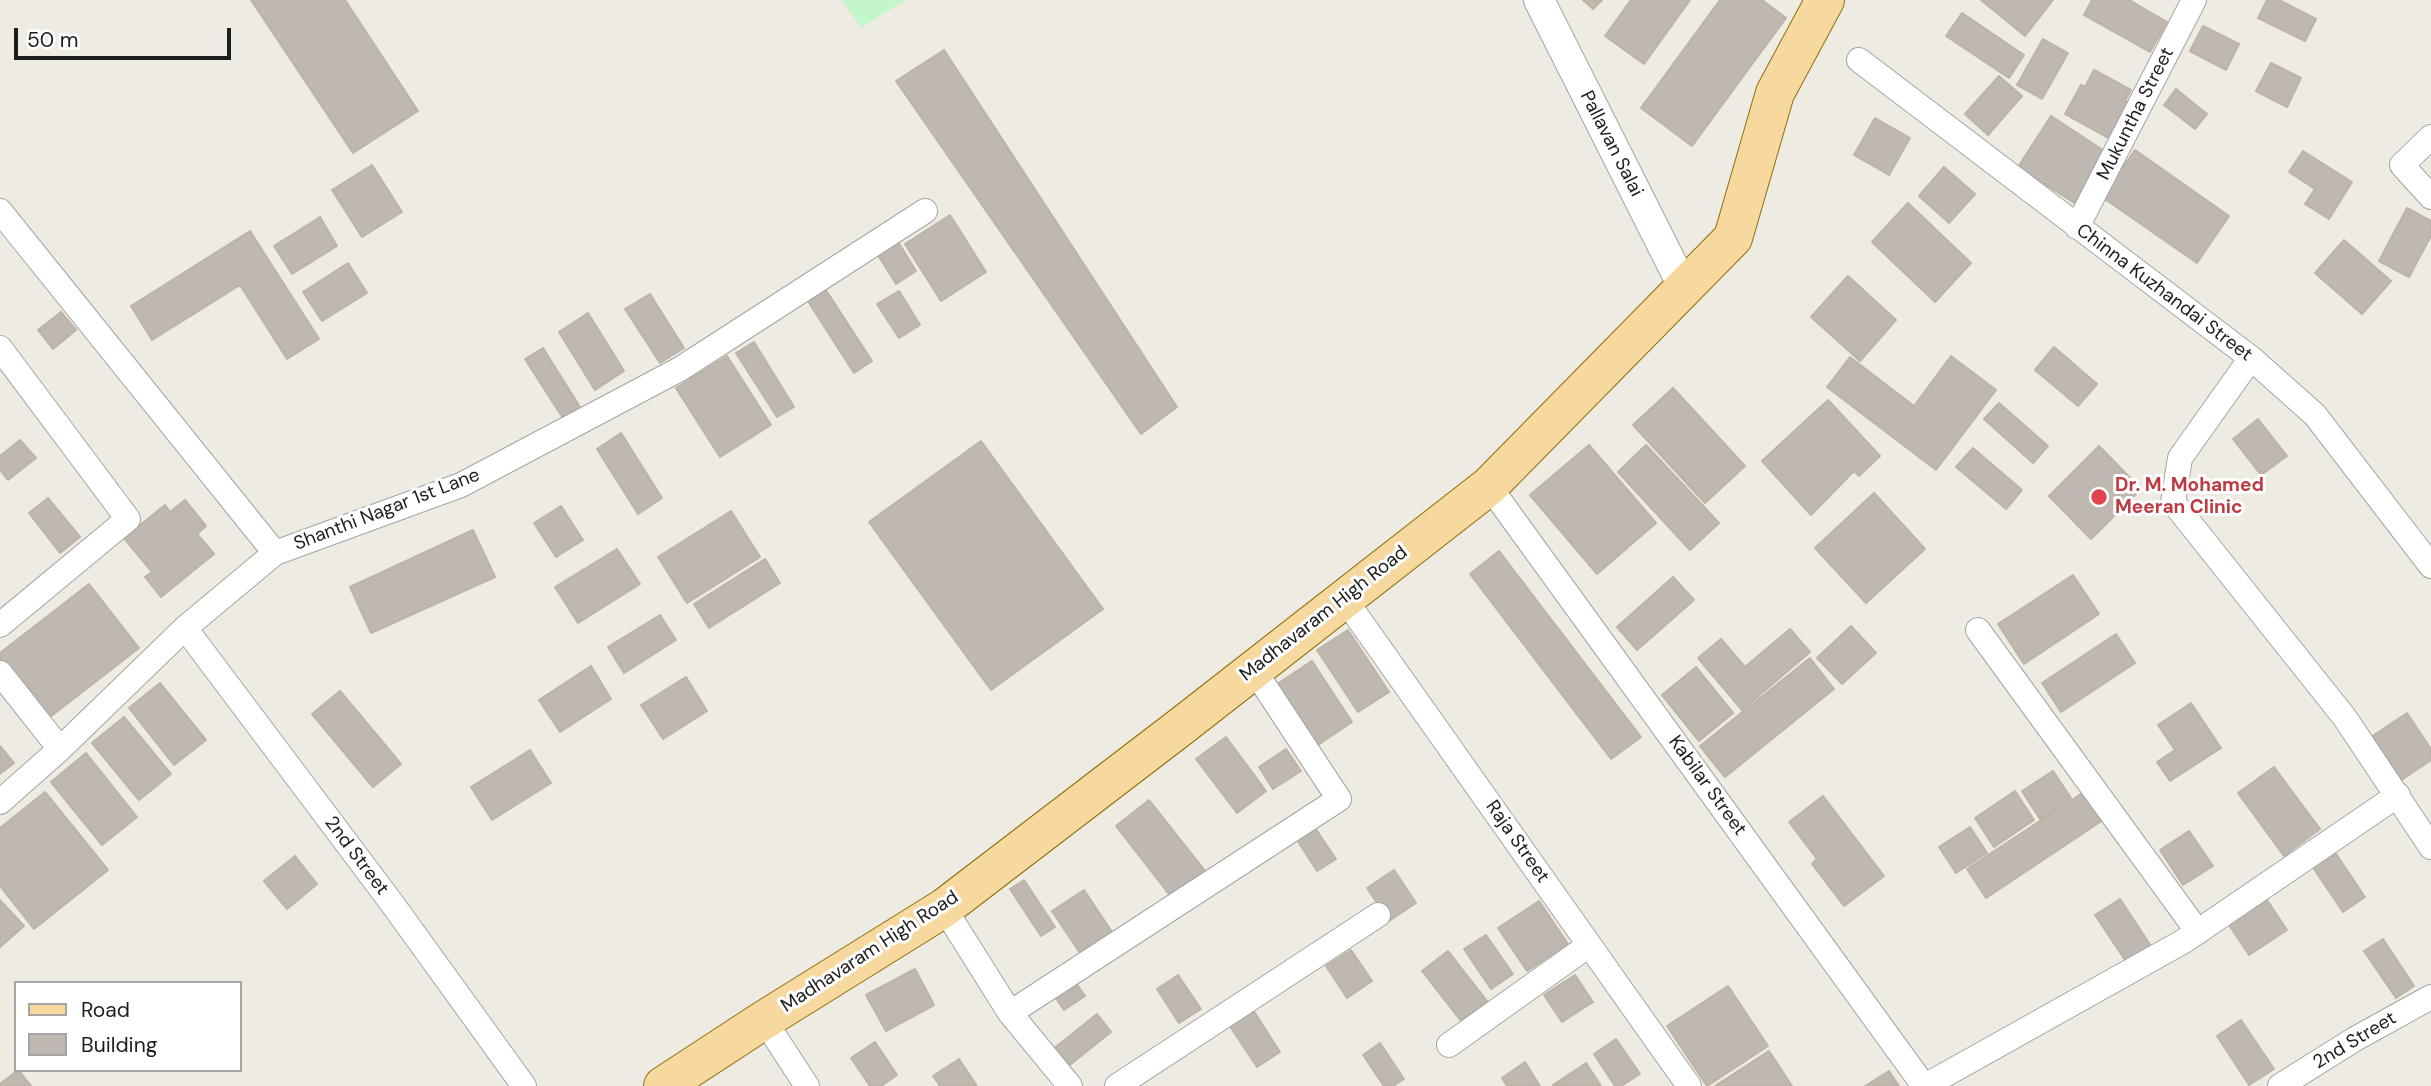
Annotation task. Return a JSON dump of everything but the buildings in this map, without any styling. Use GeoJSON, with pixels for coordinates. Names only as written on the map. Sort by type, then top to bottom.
{"type":"FeatureCollection","features":[{"type":"Feature","properties":{"kind":"main road","name":"Madhavaram High Road"},"geometry":{"type":"LineString","coordinates":[[663,1086],[944,908],[1489,486],[1733,238],[1775,93],[1825,0]]}},
{"type":"Feature","properties":{"kind":"street","name":"Pallavan Salai"},"geometry":{"type":"LineString","coordinates":[[1539,0],[1684,288]]}},
{"type":"Feature","properties":{"kind":"street","name":"Mukuntha Street"},"geometry":{"type":"LineString","coordinates":[[2077,227],[2194,0]]}},
{"type":"Feature","properties":{"kind":"street","name":"Chinna Kuzhandai Street"},"geometry":{"type":"LineString","coordinates":[[1859,60],[2251,358],[2315,415],[2431,566]]}},
{"type":"Feature","properties":{"kind":"street"},"geometry":{"type":"LineString","coordinates":[[2431,137],[2402,165],[2431,197]]}},
{"type":"Feature","properties":{"kind":"street"},"geometry":{"type":"LineString","coordinates":[[0,211],[275,553]]}},
{"type":"Feature","properties":{"kind":"street","name":"Shanthi Nagar 1st Lane"},"geometry":{"type":"LineString","coordinates":[[0,802],[60,749],[185,628],[275,553],[473,479],[680,369],[925,211]]}},
{"type":"Feature","properties":{"kind":"street"},"geometry":{"type":"LineString","coordinates":[[0,348],[128,519],[0,625]]}},
{"type":"Feature","properties":{"kind":"street"},"geometry":{"type":"LineString","coordinates":[[2251,358],[2180,458],[2173,502],[2345,718],[2431,847]]}},
{"type":"Feature","properties":{"kind":"street","name":"Kabilar Street"},"geometry":{"type":"LineString","coordinates":[[1489,486],[1925,1086]]}},
{"type":"Feature","properties":{"kind":"street","name":"Raja Street"},"geometry":{"type":"LineString","coordinates":[[1344,598],[1689,1086]]}},
{"type":"Feature","properties":{"kind":"street","name":"2nd Street"},"geometry":{"type":"LineString","coordinates":[[185,628],[391,902],[524,1086]]}},
{"type":"Feature","properties":{"kind":"street"},"geometry":{"type":"LineString","coordinates":[[1978,630],[2199,932]]}},
{"type":"Feature","properties":{"kind":"street"},"geometry":{"type":"LineString","coordinates":[[1010,1013],[1339,799],[1254,670]]}},
{"type":"Feature","properties":{"kind":"street"},"geometry":{"type":"LineString","coordinates":[[0,673],[60,749]]}},
{"type":"Feature","properties":{"kind":"street"},"geometry":{"type":"LineString","coordinates":[[1925,1086],[2199,932],[2398,794]]}},
{"type":"Feature","properties":{"kind":"street"},"geometry":{"type":"LineString","coordinates":[[944,908],[1010,1013],[1070,1086]]}},
{"type":"Feature","properties":{"kind":"street"},"geometry":{"type":"LineString","coordinates":[[1117,1086],[1378,915]]}},
{"type":"Feature","properties":{"kind":"street"},"geometry":{"type":"LineString","coordinates":[[1449,1045],[1589,945]]}},
{"type":"Feature","properties":{"kind":"street","name":"2nd Street"},"geometry":{"type":"LineString","coordinates":[[2280,1086],[2309,1079],[2355,1039],[2431,997]]}},
{"type":"Feature","properties":{"kind":"street"},"geometry":{"type":"LineString","coordinates":[[764,1020],[807,1086]]}},
{"type":"Feature","properties":{"kind":"green space"},"geometry":{"type":"Polygon","coordinates":[[[842,0],[905,0],[861,28],[842,0]]]}},
{"type":"Feature","properties":{"kind":"place","name":"Dr. M. Mohamed Meeran Clinic"},"geometry":{"type":"Point","coordinates":[2099,497]}}]}
